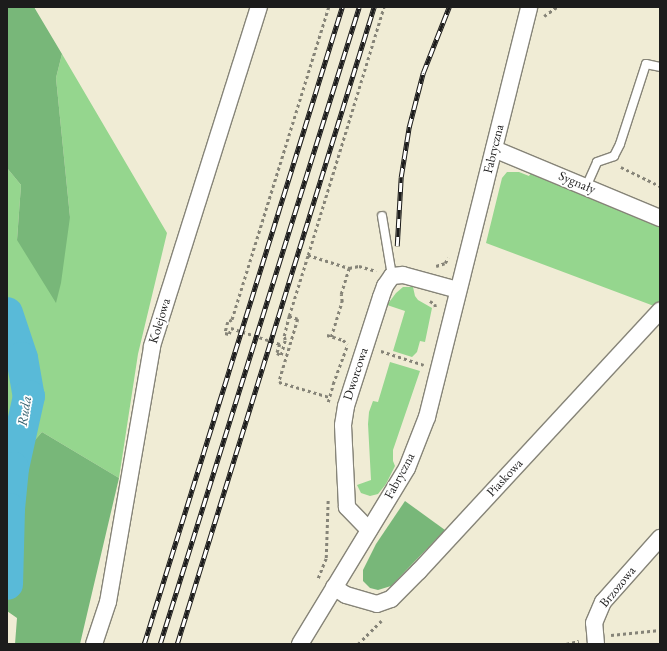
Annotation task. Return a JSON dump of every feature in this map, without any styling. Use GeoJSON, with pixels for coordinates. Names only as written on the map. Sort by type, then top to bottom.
{"type":"FeatureCollection","features":[{"type":"Feature","properties":{"kind":"street","name":"Kolejowa"},"geometry":{"type":"LineString","coordinates":[[94,644],[108,602],[152,346],[259,7]]}},
{"type":"Feature","properties":{"kind":"street","name":"Fabryczna"},"geometry":{"type":"LineString","coordinates":[[300,644],[407,468],[427,417],[529,7]]}},
{"type":"Feature","properties":{"kind":"street","name":"Sygnały"},"geometry":{"type":"LineString","coordinates":[[494,150],[660,218]]}},
{"type":"Feature","properties":{"kind":"street"},"geometry":{"type":"LineString","coordinates":[[392,276],[403,275],[458,290]]}},
{"type":"Feature","properties":{"kind":"street","name":"Dworcowa"},"geometry":{"type":"LineString","coordinates":[[369,530],[347,508],[344,422],[346,406],[381,297],[392,276]]}},
{"type":"Feature","properties":{"kind":"street","name":"Piaskowa"},"geometry":{"type":"LineString","coordinates":[[334,587],[346,595],[377,604],[391,599],[443,546],[660,311]]}},
{"type":"Feature","properties":{"kind":"street","name":"Brzozowa"},"geometry":{"type":"LineString","coordinates":[[595,641],[594,623],[603,602],[660,538]]}},
{"type":"Feature","properties":{"kind":"lane"},"geometry":{"type":"LineString","coordinates":[[586,187],[597,162],[614,156],[620,144],[646,64],[660,67]]}},
{"type":"Feature","properties":{"kind":"lane"},"geometry":{"type":"LineString","coordinates":[[382,216],[392,276]]}},
{"type":"Feature","properties":{"kind":"path"},"geometry":{"type":"LineString","coordinates":[[329,7],[232,320],[228,322],[225,333],[229,334],[231,328],[280,344],[277,353],[281,355],[289,316],[384,7]]}},
{"type":"Feature","properties":{"kind":"path"},"geometry":{"type":"LineString","coordinates":[[541,20],[545,15],[557,7]]}},
{"type":"Feature","properties":{"kind":"path"},"geometry":{"type":"LineString","coordinates":[[605,160],[644,176],[660,186]]}},
{"type":"Feature","properties":{"kind":"path"},"geometry":{"type":"LineString","coordinates":[[308,255],[349,268],[359,266],[392,276]]}},
{"type":"Feature","properties":{"kind":"path"},"geometry":{"type":"LineString","coordinates":[[437,312],[435,304],[420,294],[428,268],[445,263],[449,256]]}},
{"type":"Feature","properties":{"kind":"path"},"geometry":{"type":"LineString","coordinates":[[331,336],[342,302],[341,294],[349,268]]}},
{"type":"Feature","properties":{"kind":"path"},"geometry":{"type":"LineString","coordinates":[[289,316],[300,320],[279,382],[329,397]]}},
{"type":"Feature","properties":{"kind":"path"},"geometry":{"type":"LineString","coordinates":[[327,335],[343,340],[349,344]]}},
{"type":"Feature","properties":{"kind":"path"},"geometry":{"type":"LineString","coordinates":[[422,373],[426,358]]}},
{"type":"Feature","properties":{"kind":"path"},"geometry":{"type":"LineString","coordinates":[[595,641],[660,630]]}},
{"type":"Feature","properties":{"kind":"green space"},"geometry":{"type":"Polygon","coordinates":[[[7,7],[34,7],[62,54],[56,78],[70,217],[61,283],[56,303],[17,240],[21,185],[7,168],[7,7]]]}},
{"type":"Feature","properties":{"kind":"green space"},"geometry":{"type":"Polygon","coordinates":[[[62,54],[167,233],[138,354],[119,478],[42,432],[7,472],[7,168],[21,185],[17,240],[70,217],[56,78],[62,54]]]}},
{"type":"Feature","properties":{"kind":"green space"},"geometry":{"type":"Polygon","coordinates":[[[532,171],[660,226],[660,300],[654,306],[486,243],[502,178],[507,172],[519,172],[529,176],[532,171]]]}},
{"type":"Feature","properties":{"kind":"green space"},"geometry":{"type":"Polygon","coordinates":[[[403,287],[413,287],[415,296],[418,300],[432,308],[425,342],[420,341],[417,352],[412,357],[393,351],[405,311],[387,305],[396,293],[403,287]]]}},
{"type":"Feature","properties":{"kind":"green space"},"geometry":{"type":"Polygon","coordinates":[[[390,362],[420,371],[393,450],[393,461],[395,466],[386,484],[378,494],[370,496],[361,493],[357,485],[371,480],[368,424],[369,412],[373,401],[378,402],[390,362]]]}},
{"type":"Feature","properties":{"kind":"green space"},"geometry":{"type":"Polygon","coordinates":[[[42,432],[119,478],[80,644],[15,644],[17,618],[7,611],[7,472],[42,432]]]}},
{"type":"Feature","properties":{"kind":"green space"},"geometry":{"type":"Polygon","coordinates":[[[405,501],[445,530],[391,586],[378,590],[370,588],[363,581],[363,570],[376,544],[405,501]]]}},
{"type":"Feature","properties":{"kind":"waterway","name":"Ruda"},"geometry":{"type":"LineString","coordinates":[[7,313],[22,358],[29,396],[13,468],[9,509],[7,584]]}},
{"type":"Feature","properties":{"kind":"railway"},"geometry":{"type":"LineString","coordinates":[[144,644],[342,7]]}},
{"type":"Feature","properties":{"kind":"railway"},"geometry":{"type":"LineString","coordinates":[[160,644],[359,7]]}},
{"type":"Feature","properties":{"kind":"railway"},"geometry":{"type":"LineString","coordinates":[[177,644],[374,7]]}},
{"type":"Feature","properties":{"kind":"railway"},"geometry":{"type":"LineString","coordinates":[[397,246],[401,177],[409,127],[423,73],[449,7]]}}]}
